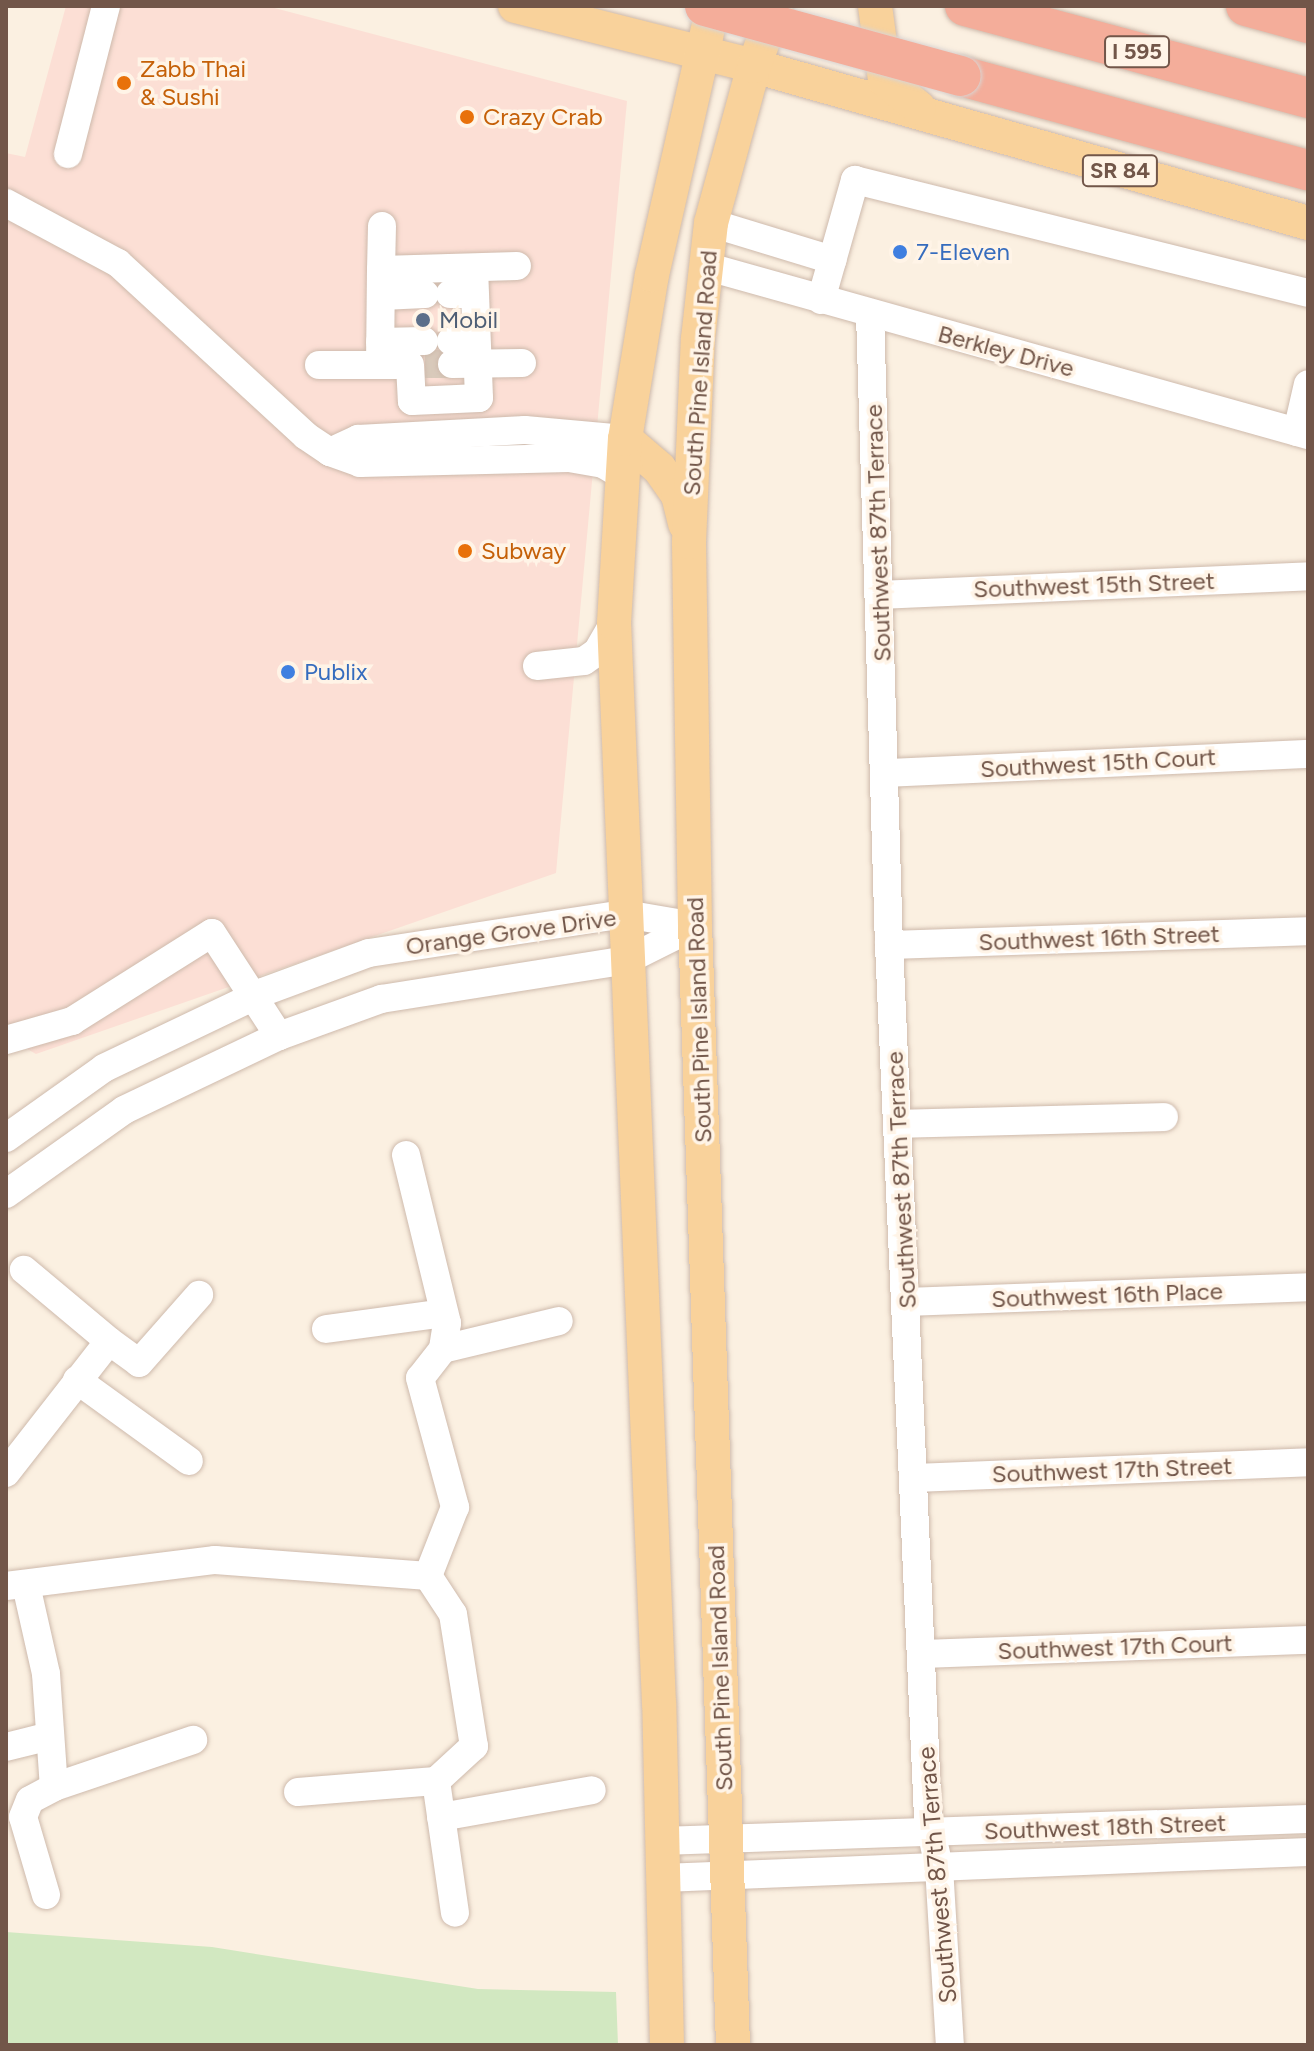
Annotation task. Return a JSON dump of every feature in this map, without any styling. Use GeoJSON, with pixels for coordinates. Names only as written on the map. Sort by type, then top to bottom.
{"type":"FeatureCollection","features":[{"type":"Feature","properties":{"kind":"highway"},"geometry":{"type":"LineString","coordinates":[[705,6],[1308,170]]}},
{"type":"Feature","properties":{"kind":"highway","name":"I 595"},"geometry":{"type":"LineString","coordinates":[[965,6],[1308,98]]}},
{"type":"Feature","properties":{"kind":"highway"},"geometry":{"type":"LineString","coordinates":[[1246,6],[1308,23]]}},
{"type":"Feature","properties":{"kind":"main road","name":"SR 84"},"geometry":{"type":"LineString","coordinates":[[515,6],[573,12],[699,56],[754,66],[1308,223]]}},
{"type":"Feature","properties":{"kind":"main road","name":"South Pine Island Road"},"geometry":{"type":"LineString","coordinates":[[667,2045],[614,623],[625,439],[652,275],[699,56],[713,6]]}},
{"type":"Feature","properties":{"kind":"main road","name":"South Pine Island Road"},"geometry":{"type":"LineString","coordinates":[[733,2045],[695,926],[689,542],[705,266],[711,223],[754,66],[776,6]]}},
{"type":"Feature","properties":{"kind":"main road"},"geometry":{"type":"LineString","coordinates":[[875,6],[885,80],[933,119]]}},
{"type":"Feature","properties":{"kind":"main road"},"geometry":{"type":"LineString","coordinates":[[625,439],[659,468],[678,495],[689,542]]}},
{"type":"Feature","properties":{"kind":"street"},"geometry":{"type":"LineString","coordinates":[[68,154],[106,6]]}},
{"type":"Feature","properties":{"kind":"street"},"geometry":{"type":"LineString","coordinates":[[821,300],[855,180],[1308,293]]}},
{"type":"Feature","properties":{"kind":"street"},"geometry":{"type":"LineString","coordinates":[[6,203],[118,263],[306,436],[330,452],[360,463],[569,458],[603,464],[623,476]]}},
{"type":"Feature","properties":{"kind":"street"},"geometry":{"type":"LineString","coordinates":[[711,223],[832,260]]}},
{"type":"Feature","properties":{"kind":"street"},"geometry":{"type":"LineString","coordinates":[[380,354],[382,226]]}},
{"type":"Feature","properties":{"kind":"street"},"geometry":{"type":"LineString","coordinates":[[381,283],[456,288],[517,266]]}},
{"type":"Feature","properties":{"kind":"street","name":"Berkley Drive"},"geometry":{"type":"LineString","coordinates":[[705,266],[1302,433]]}},
{"type":"Feature","properties":{"kind":"street"},"geometry":{"type":"LineString","coordinates":[[381,283],[456,288]]}},
{"type":"Feature","properties":{"kind":"street"},"geometry":{"type":"LineString","coordinates":[[445,354],[456,288]]}},
{"type":"Feature","properties":{"kind":"street","name":"Southwest 87th Terrace"},"geometry":{"type":"LineString","coordinates":[[870,314],[887,773],[889,945],[932,1834],[939,1867],[950,2045]]}},
{"type":"Feature","properties":{"kind":"street"},"geometry":{"type":"LineString","coordinates":[[319,365],[380,354],[445,354],[522,363]]}},
{"type":"Feature","properties":{"kind":"street"},"geometry":{"type":"LineString","coordinates":[[1302,433],[1308,384]]}},
{"type":"Feature","properties":{"kind":"street"},"geometry":{"type":"LineString","coordinates":[[330,452],[358,439],[525,430],[625,439]]}},
{"type":"Feature","properties":{"kind":"street","name":"Southwest 15th Street"},"geometry":{"type":"LineString","coordinates":[[881,595],[1308,576]]}},
{"type":"Feature","properties":{"kind":"street"},"geometry":{"type":"LineString","coordinates":[[537,666],[584,661],[597,652],[614,623]]}},
{"type":"Feature","properties":{"kind":"street","name":"Southwest 15th Court"},"geometry":{"type":"LineString","coordinates":[[887,773],[1308,754]]}},
{"type":"Feature","properties":{"kind":"street","name":"Orange Grove Drive"},"geometry":{"type":"LineString","coordinates":[[6,1138],[104,1068],[253,997],[369,953],[625,914],[695,926]]}},
{"type":"Feature","properties":{"kind":"street","name":"Orange Grove Drive"},"geometry":{"type":"LineString","coordinates":[[6,1194],[135,1105],[279,1036],[381,999],[627,960],[695,926]]}},
{"type":"Feature","properties":{"kind":"street","name":"Southwest 16th Street"},"geometry":{"type":"LineString","coordinates":[[889,945],[1308,931]]}},
{"type":"Feature","properties":{"kind":"street"},"geometry":{"type":"LineString","coordinates":[[6,1040],[72,1021],[212,933],[279,1036]]}},
{"type":"Feature","properties":{"kind":"street"},"geometry":{"type":"LineString","coordinates":[[104,1068],[135,1105]]}},
{"type":"Feature","properties":{"kind":"street"},"geometry":{"type":"LineString","coordinates":[[898,1124],[1164,1117]]}},
{"type":"Feature","properties":{"kind":"street"},"geometry":{"type":"LineString","coordinates":[[406,1155],[444,1313],[443,1349],[420,1378],[455,1507],[428,1576]]}},
{"type":"Feature","properties":{"kind":"street"},"geometry":{"type":"LineString","coordinates":[[24,1270],[139,1363],[199,1295]]}},
{"type":"Feature","properties":{"kind":"street","name":"Southwest 16th Place"},"geometry":{"type":"LineString","coordinates":[[906,1302],[1308,1287]]}},
{"type":"Feature","properties":{"kind":"street"},"geometry":{"type":"LineString","coordinates":[[326,1329],[444,1313]]}},
{"type":"Feature","properties":{"kind":"street"},"geometry":{"type":"LineString","coordinates":[[443,1349],[559,1321]]}},
{"type":"Feature","properties":{"kind":"street"},"geometry":{"type":"LineString","coordinates":[[6,1473],[109,1341]]}},
{"type":"Feature","properties":{"kind":"street"},"geometry":{"type":"LineString","coordinates":[[77,1380],[189,1461]]}},
{"type":"Feature","properties":{"kind":"street","name":"Southwest 17th Street"},"geometry":{"type":"LineString","coordinates":[[916,1478],[1308,1462]]}},
{"type":"Feature","properties":{"kind":"street"},"geometry":{"type":"LineString","coordinates":[[54,1787],[46,1674],[16,1586],[215,1560],[428,1576]]}},
{"type":"Feature","properties":{"kind":"street"},"geometry":{"type":"LineString","coordinates":[[298,1792],[436,1781],[474,1746],[453,1614],[428,1576]]}},
{"type":"Feature","properties":{"kind":"street","name":"Southwest 17th Court"},"geometry":{"type":"LineString","coordinates":[[923,1654],[1308,1640]]}},
{"type":"Feature","properties":{"kind":"street"},"geometry":{"type":"LineString","coordinates":[[6,1747],[50,1736]]}},
{"type":"Feature","properties":{"kind":"street"},"geometry":{"type":"LineString","coordinates":[[46,1895],[23,1817],[30,1800],[54,1787],[193,1740]]}},
{"type":"Feature","properties":{"kind":"street"},"geometry":{"type":"LineString","coordinates":[[436,1781],[455,1913]]}},
{"type":"Feature","properties":{"kind":"street"},"geometry":{"type":"LineString","coordinates":[[441,1817],[592,1790]]}},
{"type":"Feature","properties":{"kind":"street","name":"Southwest 18th Street"},"geometry":{"type":"LineString","coordinates":[[661,1841],[1308,1819]]}},
{"type":"Feature","properties":{"kind":"street","name":"Southwest 18th Street"},"geometry":{"type":"LineString","coordinates":[[663,1878],[1308,1852]]}},
{"type":"Feature","properties":{"kind":"shaded area"},"geometry":{"type":"Polygon","coordinates":[[[66,6],[267,6],[627,101],[556,873],[36,1054],[6,1037],[6,153],[25,157],[66,6]]]}},
{"type":"Feature","properties":{"kind":"green space"},"geometry":{"type":"Polygon","coordinates":[[[6,1932],[212,1947],[478,1989],[616,1992],[618,2045],[6,2045],[6,1932]]]}},
{"type":"Feature","properties":{"kind":"tunnel"},"geometry":{"type":"LineString","coordinates":[[425,364],[452,364]]}},
{"type":"Feature","properties":{"kind":"place","name":"Zabb Thai & Sushi"},"geometry":{"type":"Point","coordinates":[124,83]}},
{"type":"Feature","properties":{"kind":"place","name":"Crazy Crab"},"geometry":{"type":"Point","coordinates":[467,117]}},
{"type":"Feature","properties":{"kind":"place","name":"7-Eleven"},"geometry":{"type":"Point","coordinates":[900,252]}},
{"type":"Feature","properties":{"kind":"place","name":"Mobil"},"geometry":{"type":"Point","coordinates":[423,320]}},
{"type":"Feature","properties":{"kind":"place","name":"Subway"},"geometry":{"type":"Point","coordinates":[465,551]}},
{"type":"Feature","properties":{"kind":"place","name":"Publix"},"geometry":{"type":"Point","coordinates":[288,672]}}]}
